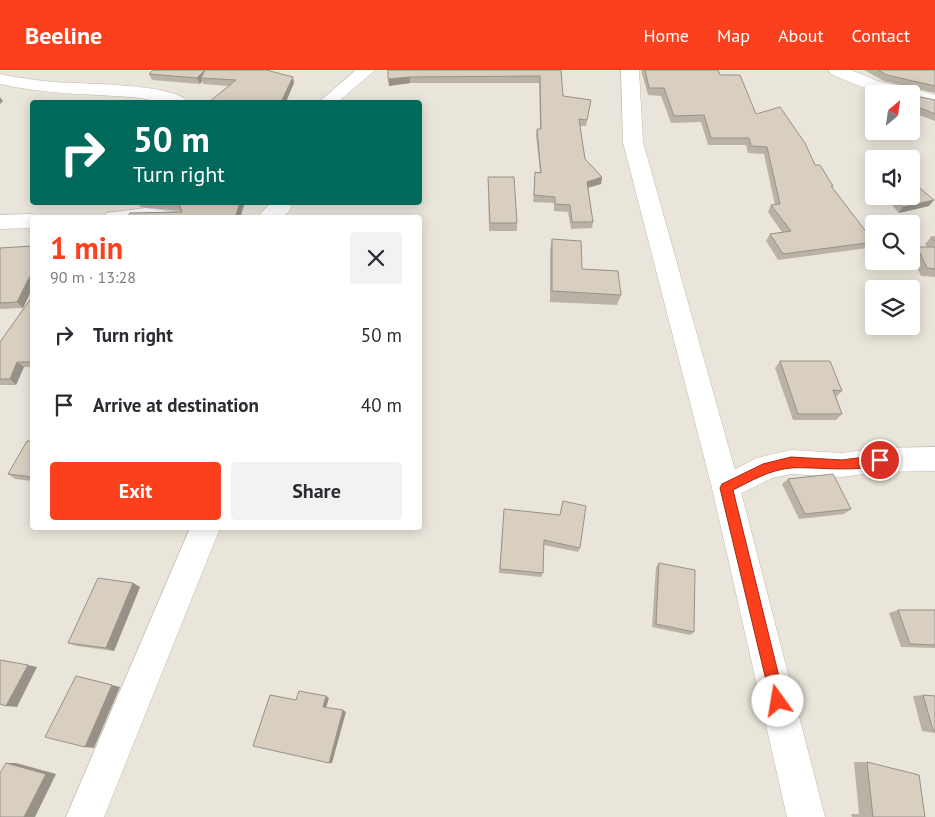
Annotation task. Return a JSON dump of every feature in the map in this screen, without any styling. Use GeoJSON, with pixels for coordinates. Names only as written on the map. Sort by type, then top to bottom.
{"type":"FeatureCollection","features":[{"type":"Feature","properties":{"kind":"street"},"geometry":{"type":"LineString","coordinates":[[330,100],[366,70]]}},
{"type":"Feature","properties":{"kind":"street"},"geometry":{"type":"LineString","coordinates":[[630,70],[633,142],[726,488],[806,817]]}},
{"type":"Feature","properties":{"kind":"street"},"geometry":{"type":"LineString","coordinates":[[837,70],[876,87],[912,94],[935,101]]}},
{"type":"Feature","properties":{"kind":"street"},"geometry":{"type":"LineString","coordinates":[[0,79],[36,86],[138,92],[174,100]]}},
{"type":"Feature","properties":{"kind":"street"},"geometry":{"type":"LineString","coordinates":[[271,215],[280,210],[282,205]]}},
{"type":"Feature","properties":{"kind":"street"},"geometry":{"type":"LineString","coordinates":[[0,222],[30,221]]}},
{"type":"Feature","properties":{"kind":"street"},"geometry":{"type":"LineString","coordinates":[[726,488],[767,467],[791,462],[842,465],[880,460],[935,459]]}},
{"type":"Feature","properties":{"kind":"street"},"geometry":{"type":"LineString","coordinates":[[85,817],[204,530]]}},
{"type":"Feature","properties":{"kind":"shaded area"},"geometry":{"type":"Polygon","coordinates":[[[0,70],[935,70],[935,817],[0,817],[0,70]]]}},
{"type":"Feature","properties":{"kind":"building"},"geometry":{"type":"Polygon","coordinates":[[[153,70],[205,70],[197,78],[149,74],[153,70]]]}},
{"type":"Feature","properties":{"kind":"building"},"geometry":{"type":"Polygon","coordinates":[[[205,70],[266,70],[293,77],[282,100],[211,100],[236,80],[201,78],[205,70]]]}},
{"type":"Feature","properties":{"kind":"building"},"geometry":{"type":"Polygon","coordinates":[[[388,70],[561,70],[563,96],[591,100],[587,120],[579,119],[585,159],[602,177],[587,182],[593,222],[572,222],[570,205],[555,204],[555,197],[534,195],[535,172],[541,173],[537,129],[541,129],[540,76],[410,77],[388,79],[388,70]]]}},
{"type":"Feature","properties":{"kind":"building"},"geometry":{"type":"Polygon","coordinates":[[[645,70],[718,70],[720,75],[740,75],[756,114],[780,107],[805,143],[815,165],[820,165],[833,186],[831,186],[865,230],[865,243],[783,254],[770,234],[791,231],[771,205],[780,204],[767,147],[751,146],[749,138],[711,138],[704,115],[674,116],[664,88],[649,88],[645,70]]]}},
{"type":"Feature","properties":{"kind":"building"},"geometry":{"type":"Polygon","coordinates":[[[878,70],[935,70],[935,86],[887,75],[878,70]]]}},
{"type":"Feature","properties":{"kind":"building"},"geometry":{"type":"Polygon","coordinates":[[[920,97],[935,100],[935,114],[920,108],[920,97]]]}},
{"type":"Feature","properties":{"kind":"building"},"geometry":{"type":"Polygon","coordinates":[[[488,177],[514,177],[517,223],[490,223],[488,177]]]}},
{"type":"Feature","properties":{"kind":"building"},"geometry":{"type":"Polygon","coordinates":[[[920,188],[934,200],[920,203],[920,188]]]}},
{"type":"Feature","properties":{"kind":"building"},"geometry":{"type":"Polygon","coordinates":[[[179,205],[239,205],[236,215],[129,215],[130,213],[182,212],[179,205]]]}},
{"type":"Feature","properties":{"kind":"building"},"geometry":{"type":"Polygon","coordinates":[[[552,239],[581,241],[582,269],[618,271],[621,295],[552,291],[552,239]]]}},
{"type":"Feature","properties":{"kind":"building"},"geometry":{"type":"Polygon","coordinates":[[[30,246],[30,276],[17,302],[0,303],[0,248],[30,246]]]}},
{"type":"Feature","properties":{"kind":"building"},"geometry":{"type":"Polygon","coordinates":[[[920,247],[935,247],[935,269],[927,268],[920,253],[920,247]]]}},
{"type":"Feature","properties":{"kind":"building"},"geometry":{"type":"Polygon","coordinates":[[[30,300],[30,362],[17,362],[10,379],[0,379],[0,342],[30,300]]]}},
{"type":"Feature","properties":{"kind":"building"},"geometry":{"type":"Polygon","coordinates":[[[780,361],[830,361],[842,391],[833,390],[842,414],[798,414],[780,361]]]}},
{"type":"Feature","properties":{"kind":"building"},"geometry":{"type":"Polygon","coordinates":[[[27,441],[30,441],[30,477],[8,474],[27,441]]]}},
{"type":"Feature","properties":{"kind":"building"},"geometry":{"type":"Polygon","coordinates":[[[833,474],[851,509],[805,514],[788,479],[833,474]]]}},
{"type":"Feature","properties":{"kind":"building"},"geometry":{"type":"Polygon","coordinates":[[[563,501],[586,506],[580,548],[544,540],[543,573],[500,569],[504,509],[560,515],[563,501]]]}},
{"type":"Feature","properties":{"kind":"building"},"geometry":{"type":"Polygon","coordinates":[[[659,563],[695,570],[694,632],[656,624],[659,563]]]}},
{"type":"Feature","properties":{"kind":"building"},"geometry":{"type":"Polygon","coordinates":[[[98,578],[133,583],[106,648],[68,643],[98,578]]]}},
{"type":"Feature","properties":{"kind":"building"},"geometry":{"type":"Polygon","coordinates":[[[898,610],[935,610],[935,645],[910,644],[898,610]]]}},
{"type":"Feature","properties":{"kind":"building"},"geometry":{"type":"Polygon","coordinates":[[[0,660],[28,665],[6,706],[0,704],[0,660]]]}},
{"type":"Feature","properties":{"kind":"building"},"geometry":{"type":"Polygon","coordinates":[[[76,676],[112,685],[85,747],[45,737],[76,676]]]}},
{"type":"Feature","properties":{"kind":"building"},"geometry":{"type":"Polygon","coordinates":[[[299,691],[326,696],[323,707],[343,710],[329,763],[253,746],[270,695],[296,700],[299,691]]]}},
{"type":"Feature","properties":{"kind":"building"},"geometry":{"type":"Polygon","coordinates":[[[923,695],[935,696],[935,731],[933,730],[923,695]]]}},
{"type":"Feature","properties":{"kind":"building"},"geometry":{"type":"Polygon","coordinates":[[[867,762],[919,775],[925,817],[873,817],[867,762]]]}},
{"type":"Feature","properties":{"kind":"building"},"geometry":{"type":"Polygon","coordinates":[[[6,763],[46,774],[24,817],[0,817],[0,773],[6,763]]]}},
{"type":"Feature","properties":{"kind":"route"},"geometry":{"type":"LineString","coordinates":[[778,701],[726,488],[767,467],[791,462],[842,465],[880,460]]}}]}
